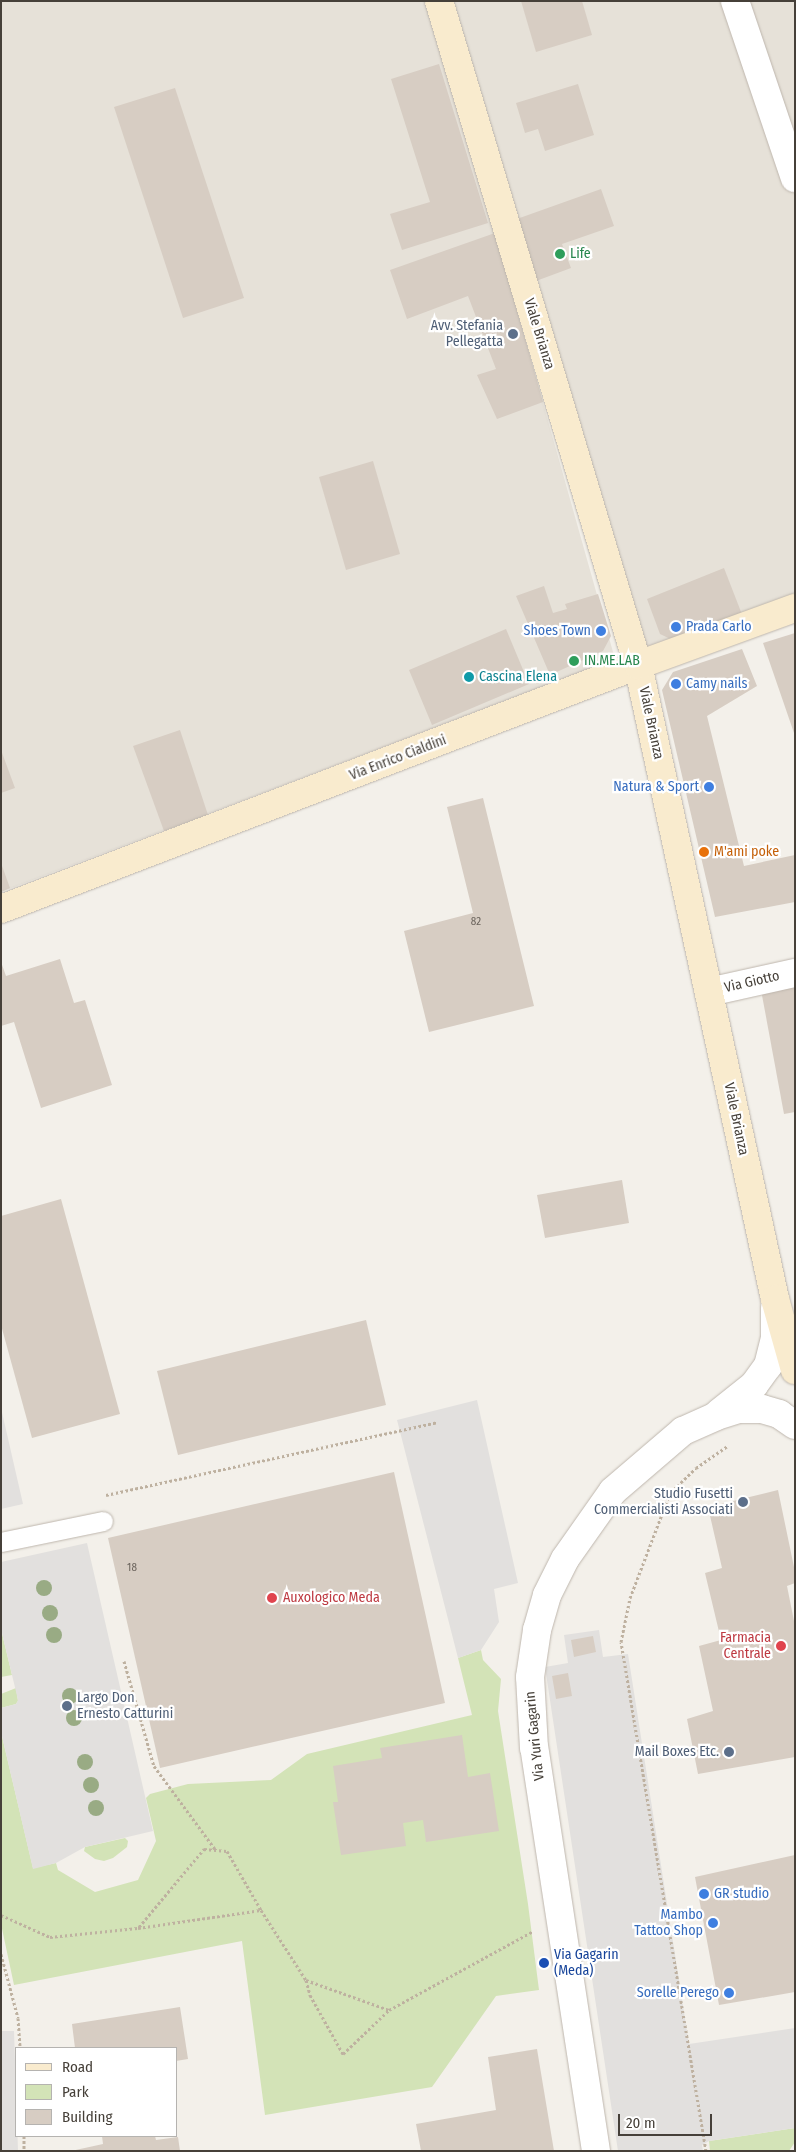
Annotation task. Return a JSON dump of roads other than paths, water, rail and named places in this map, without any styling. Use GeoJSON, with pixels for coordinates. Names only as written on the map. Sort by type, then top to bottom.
{"type":"FeatureCollection","features":[{"type":"Feature","properties":{"kind":"street","name":"Viale Brianza"},"geometry":{"type":"LineString","coordinates":[[439,1],[638,665],[775,1299],[795,1370]]}},
{"type":"Feature","properties":{"kind":"street"},"geometry":{"type":"LineString","coordinates":[[735,1],[795,178]]}},
{"type":"Feature","properties":{"kind":"street","name":"Via Enrico Cialdini"},"geometry":{"type":"LineString","coordinates":[[1,909],[638,665],[795,608]]}},
{"type":"Feature","properties":{"kind":"street","name":"Via Giotto"},"geometry":{"type":"LineString","coordinates":[[709,992],[795,972]]}},
{"type":"Feature","properties":{"kind":"street"},"geometry":{"type":"LineString","coordinates":[[716,1416],[754,1385],[768,1366],[775,1338],[775,1299]]}},
{"type":"Feature","properties":{"kind":"street","name":"Via Yuri Gagarin"},"geometry":{"type":"LineString","coordinates":[[596,2151],[534,1748],[530,1677],[537,1630],[547,1595],[565,1559],[612,1490],[683,1431],[716,1416],[739,1409],[762,1409],[780,1414],[795,1425]]}},
{"type":"Feature","properties":{"kind":"lane"},"geometry":{"type":"LineString","coordinates":[[1,1542],[103,1521]]}},
{"type":"Feature","properties":{"kind":"place","name":"Life"},"geometry":{"type":"Point","coordinates":[560,254]}},
{"type":"Feature","properties":{"kind":"place","name":"Avv. Stefania Pellegatta"},"geometry":{"type":"Point","coordinates":[513,334]}},
{"type":"Feature","properties":{"kind":"place","name":"Prada Carlo"},"geometry":{"type":"Point","coordinates":[676,627]}},
{"type":"Feature","properties":{"kind":"place","name":"Shoes Town"},"geometry":{"type":"Point","coordinates":[601,631]}},
{"type":"Feature","properties":{"kind":"place","name":"IN.ME.LAB"},"geometry":{"type":"Point","coordinates":[574,661]}},
{"type":"Feature","properties":{"kind":"place","name":"Cascina Elena"},"geometry":{"type":"Point","coordinates":[469,677]}},
{"type":"Feature","properties":{"kind":"place","name":"Camy nails"},"geometry":{"type":"Point","coordinates":[676,684]}},
{"type":"Feature","properties":{"kind":"place","name":"Natura & Sport"},"geometry":{"type":"Point","coordinates":[709,787]}},
{"type":"Feature","properties":{"kind":"place","name":"M'ami poke"},"geometry":{"type":"Point","coordinates":[704,852]}},
{"type":"Feature","properties":{"kind":"place","name":"Studio Fusetti Commercialisti Associati"},"geometry":{"type":"Point","coordinates":[743,1502]}},
{"type":"Feature","properties":{"kind":"place","name":"Auxologico Meda"},"geometry":{"type":"Point","coordinates":[272,1598]}},
{"type":"Feature","properties":{"kind":"place","name":"Farmacia Centrale"},"geometry":{"type":"Point","coordinates":[781,1646]}},
{"type":"Feature","properties":{"kind":"place","name":"Largo Don Ernesto Catturini"},"geometry":{"type":"Point","coordinates":[67,1706]}},
{"type":"Feature","properties":{"kind":"place","name":"Mail Boxes Etc."},"geometry":{"type":"Point","coordinates":[729,1752]}},
{"type":"Feature","properties":{"kind":"place","name":"GR studio"},"geometry":{"type":"Point","coordinates":[704,1894]}},
{"type":"Feature","properties":{"kind":"place","name":"Mambo Tattoo Shop"},"geometry":{"type":"Point","coordinates":[713,1923]}},
{"type":"Feature","properties":{"kind":"place","name":"Via Gagarin (Meda)"},"geometry":{"type":"Point","coordinates":[544,1963]}},
{"type":"Feature","properties":{"kind":"place","name":"Sorelle Perego"},"geometry":{"type":"Point","coordinates":[729,1993]}}]}
